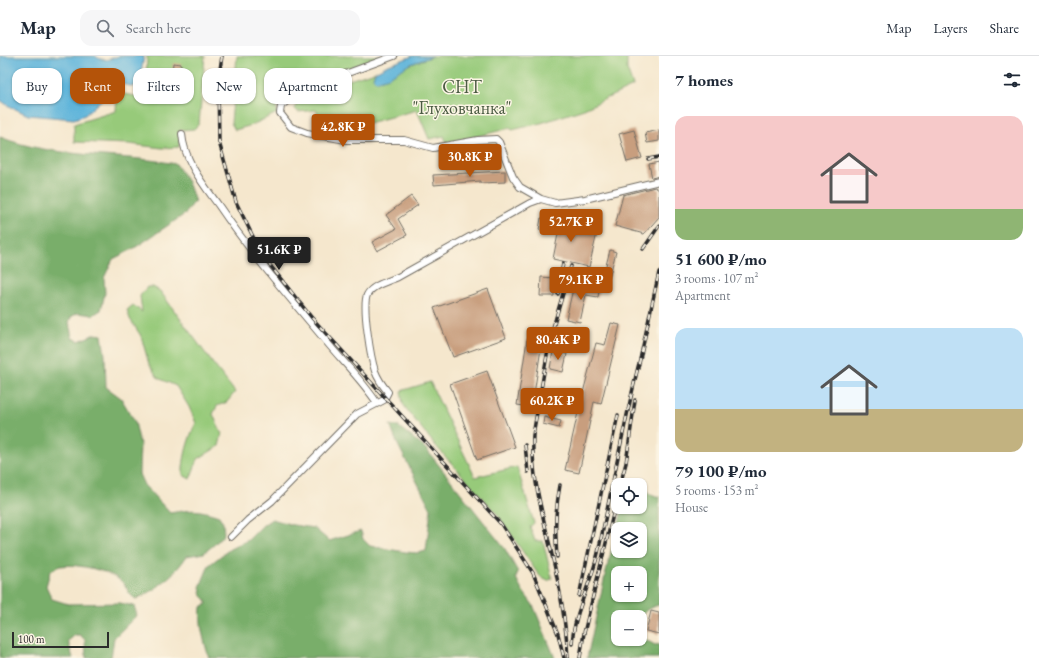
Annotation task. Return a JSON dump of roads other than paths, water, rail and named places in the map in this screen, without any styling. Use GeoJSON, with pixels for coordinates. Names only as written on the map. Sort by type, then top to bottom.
{"type":"FeatureCollection","features":[{"type":"Feature","properties":{"kind":"street"},"geometry":{"type":"LineString","coordinates":[[394,56],[314,84],[292,97],[281,106],[280,113],[291,127],[307,133],[346,140],[404,140],[433,148],[478,140],[496,139],[499,142],[513,177],[520,187],[541,199],[555,203],[585,200],[659,181]]}},
{"type":"Feature","properties":{"kind":"street"},"geometry":{"type":"LineString","coordinates":[[182,134],[185,152],[196,173],[231,223],[270,274],[324,340],[367,388],[377,403]]}},
{"type":"Feature","properties":{"kind":"street"},"geometry":{"type":"LineString","coordinates":[[231,537],[248,520],[272,502],[357,414],[384,400],[388,392],[375,372],[368,339],[366,306],[367,295],[376,287],[398,277],[530,203],[541,199]]}},
{"type":"Feature","properties":{"kind":"water"},"geometry":{"type":"Polygon","coordinates":[[[0,56],[95,56],[105,60],[120,56],[144,56],[142,68],[133,68],[133,87],[125,85],[125,68],[70,68],[70,104],[97,104],[85,115],[74,119],[28,115],[0,100],[0,56]]]}},
{"type":"Feature","properties":{"kind":"water"},"geometry":{"type":"Polygon","coordinates":[[[413,56],[433,56],[411,64],[389,77],[376,81],[373,78],[375,72],[386,66],[413,56]]]}},
{"type":"Feature","properties":{"kind":"railway"},"geometry":{"type":"LineString","coordinates":[[222,56],[218,83],[219,142],[236,202],[262,255],[312,318],[501,524],[533,573],[558,634],[564,658]]}},
{"type":"Feature","properties":{"kind":"railway"},"geometry":{"type":"LineString","coordinates":[[648,159],[659,157]]}},
{"type":"Feature","properties":{"kind":"railway"},"geometry":{"type":"LineString","coordinates":[[643,249],[659,226]]}},
{"type":"Feature","properties":{"kind":"railway"},"geometry":{"type":"LineString","coordinates":[[558,294],[563,263]]}},
{"type":"Feature","properties":{"kind":"railway"},"geometry":{"type":"LineString","coordinates":[[568,658],[566,632],[555,568],[538,496],[534,466],[533,435],[550,338],[571,266]]}},
{"type":"Feature","properties":{"kind":"railway"},"geometry":{"type":"LineString","coordinates":[[639,364],[659,272]]}},
{"type":"Feature","properties":{"kind":"railway"},"geometry":{"type":"LineString","coordinates":[[572,644],[573,632],[579,609],[598,553],[623,431],[640,359]]}},
{"type":"Feature","properties":{"kind":"railway"},"geometry":{"type":"LineString","coordinates":[[622,478],[626,463],[635,400]]}},
{"type":"Feature","properties":{"kind":"railway"},"geometry":{"type":"LineString","coordinates":[[579,596],[618,415]]}},
{"type":"Feature","properties":{"kind":"railway"},"geometry":{"type":"LineString","coordinates":[[525,445],[528,472]]}},
{"type":"Feature","properties":{"kind":"railway"},"geometry":{"type":"LineString","coordinates":[[557,557],[556,521],[560,485]]}},
{"type":"Feature","properties":{"kind":"railway"},"geometry":{"type":"LineString","coordinates":[[580,658],[584,633],[613,514]]}},
{"type":"Feature","properties":{"kind":"park label","name":"СНТ \"Глуховчанка\""},"geometry":{"type":"Point","coordinates":[462,97]}}]}
